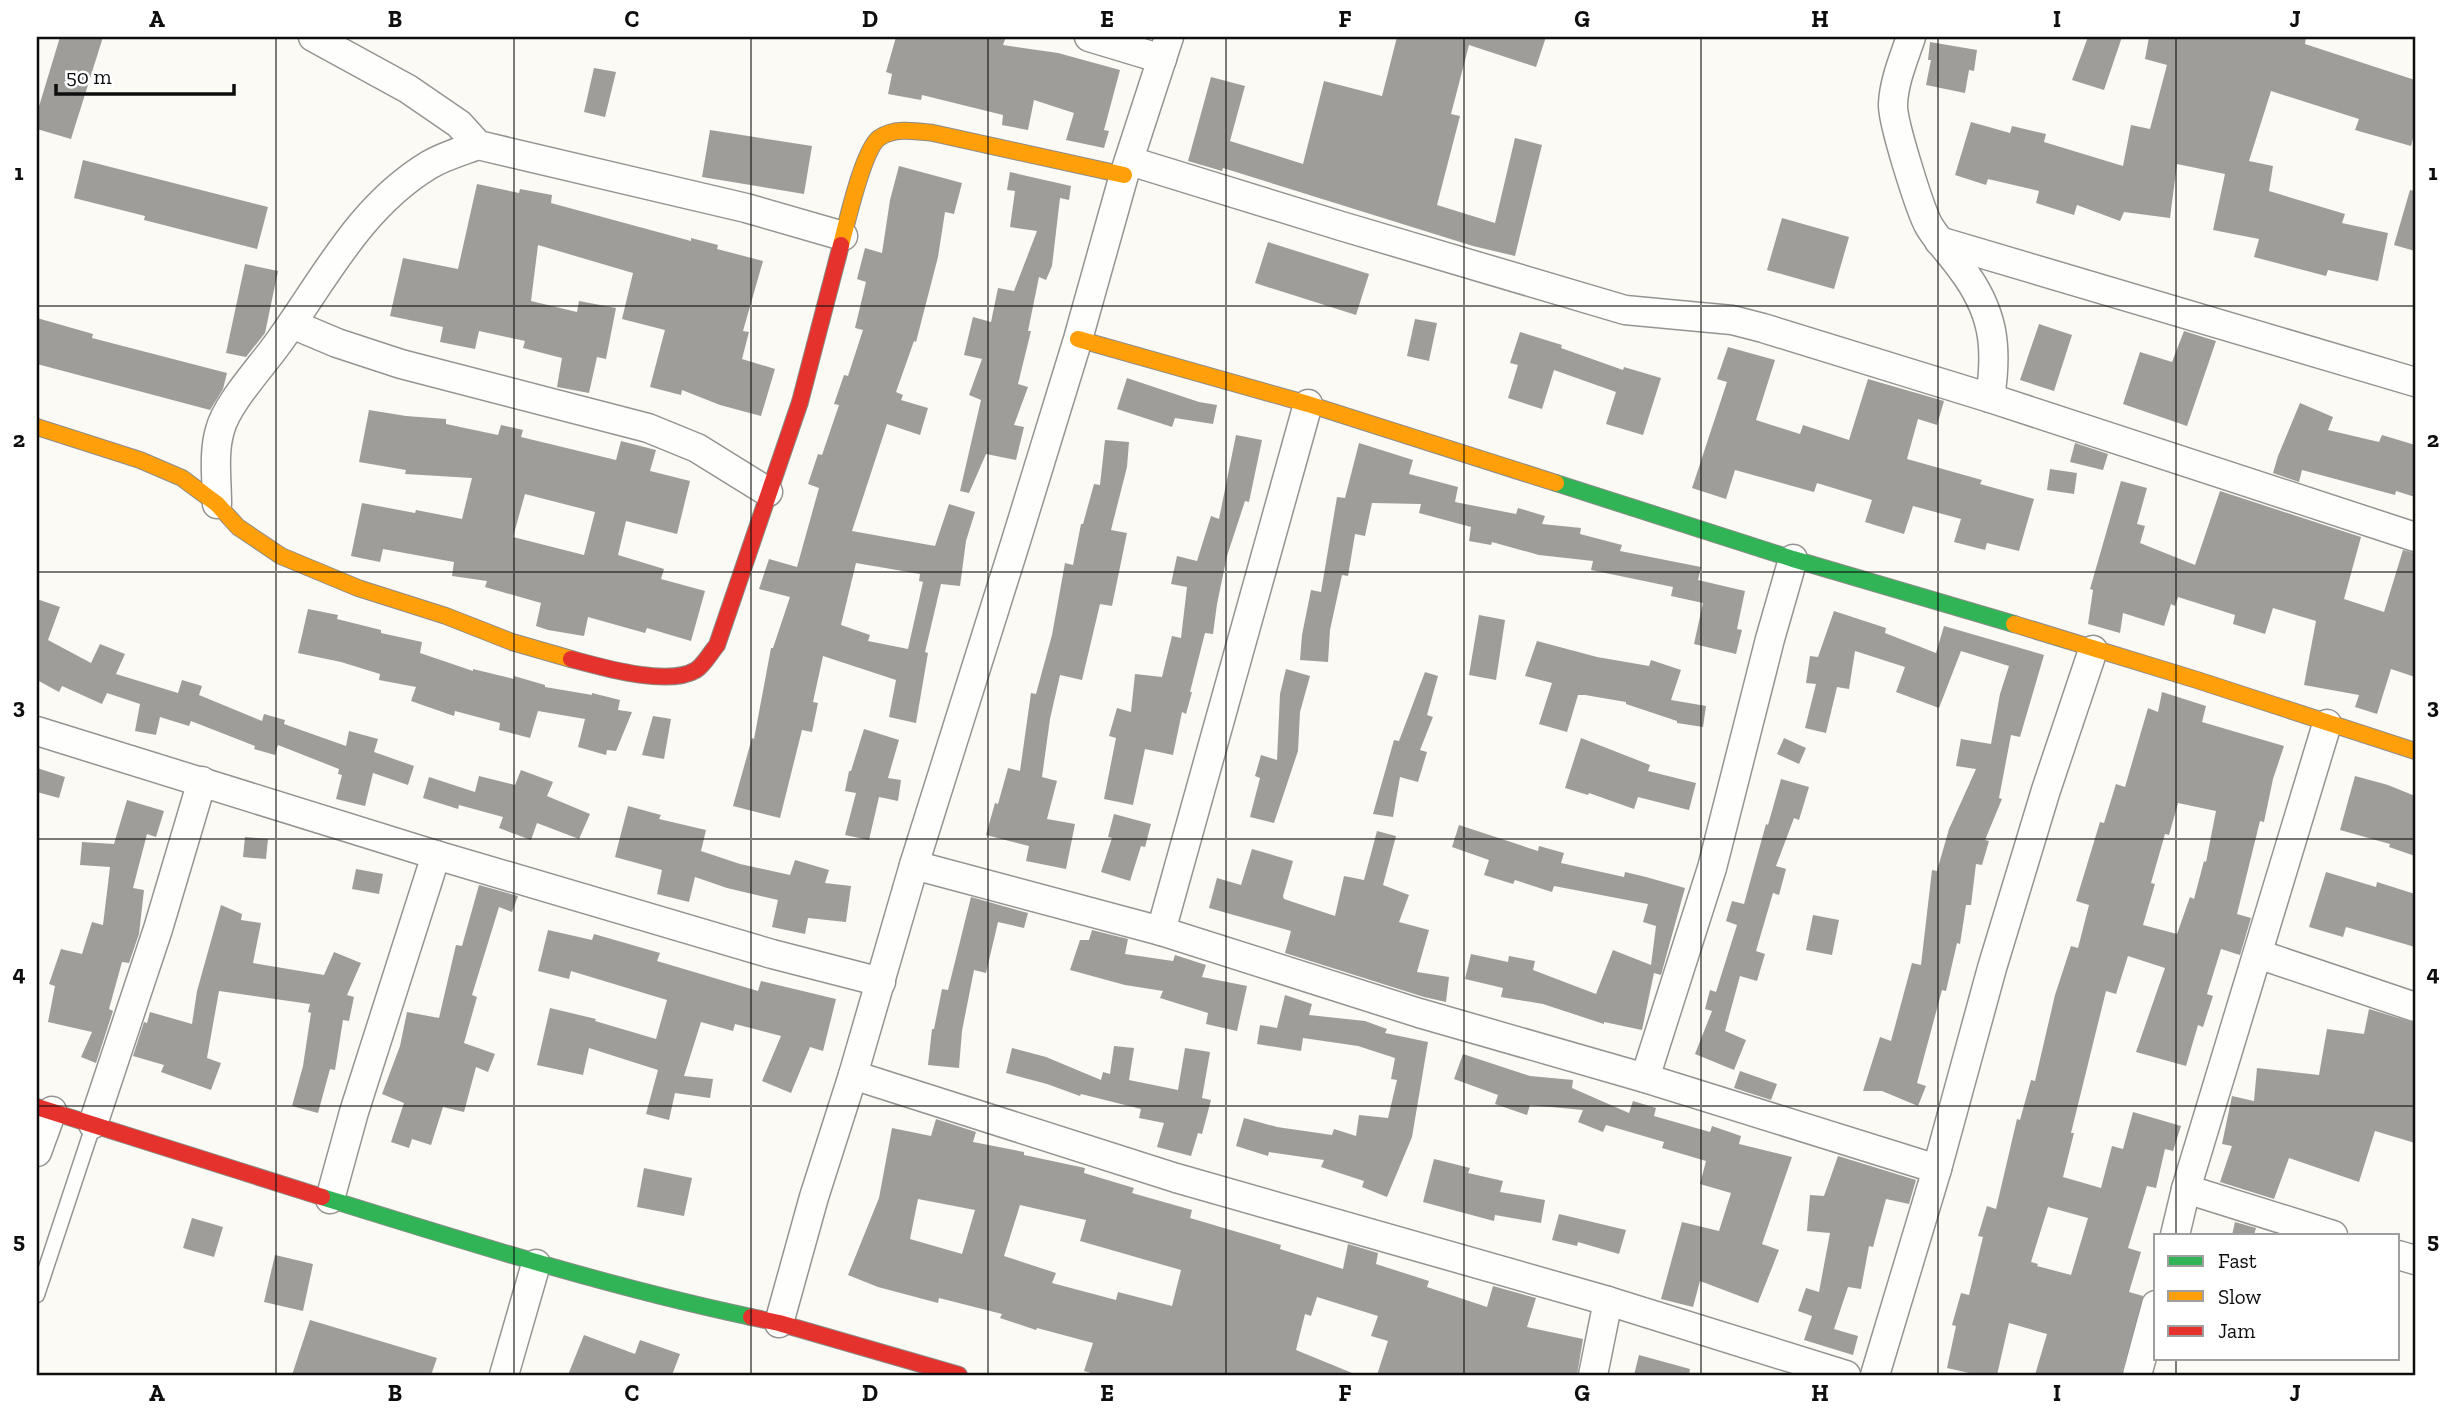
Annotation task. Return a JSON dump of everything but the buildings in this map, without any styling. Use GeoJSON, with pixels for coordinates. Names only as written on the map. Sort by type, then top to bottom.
{"type":"FeatureCollection","features":[{"type":"Feature","properties":{"kind":"street"},"geometry":{"type":"LineString","coordinates":[[313,37],[408,89],[459,124],[478,145],[746,208],[843,236]]}},
{"type":"Feature","properties":{"kind":"street"},"geometry":{"type":"LineString","coordinates":[[779,1324],[814,1196],[853,1076],[914,864],[1078,339],[1165,48],[1089,37]]}},
{"type":"Feature","properties":{"kind":"street"},"geometry":{"type":"LineString","coordinates":[[1911,37],[1897,79],[1893,104],[1895,123],[1927,223],[1980,296],[1989,321],[1995,367],[1990,398]]}},
{"type":"Feature","properties":{"kind":"street"},"geometry":{"type":"LineString","coordinates":[[37,426],[140,460],[181,478],[217,504],[238,527],[281,556],[358,588],[524,645],[614,671],[671,677],[696,670],[717,645],[800,402],[868,151],[880,137],[906,130],[1127,168],[1340,226],[1625,310],[1732,320],[1990,398],[2415,537]]}},
{"type":"Feature","properties":{"kind":"street"},"geometry":{"type":"LineString","coordinates":[[217,504],[216,453],[220,428],[232,406],[292,324],[326,270],[354,233],[397,188],[431,164],[478,145]]}},
{"type":"Feature","properties":{"kind":"street"},"geometry":{"type":"LineString","coordinates":[[1939,241],[2415,382]]}},
{"type":"Feature","properties":{"kind":"street"},"geometry":{"type":"LineString","coordinates":[[292,324],[401,364],[648,428],[697,448],[768,492]]}},
{"type":"Feature","properties":{"kind":"street"},"geometry":{"type":"LineString","coordinates":[[1078,339],[1308,404],[1793,559],[2214,685],[2415,751]]}},
{"type":"Feature","properties":{"kind":"street"},"geometry":{"type":"LineString","coordinates":[[1161,931],[1308,404]]}},
{"type":"Feature","properties":{"kind":"street"},"geometry":{"type":"LineString","coordinates":[[1645,1078],[1712,868],[1793,559]]}},
{"type":"Feature","properties":{"kind":"street"},"geometry":{"type":"LineString","coordinates":[[1875,1375],[1937,1168],[1992,968],[2046,790],[2093,650]]}},
{"type":"Feature","properties":{"kind":"street"},"geometry":{"type":"LineString","coordinates":[[2175,1234],[2186,1189],[2327,724]]}},
{"type":"Feature","properties":{"kind":"street"},"geometry":{"type":"LineString","coordinates":[[37,731],[436,855],[772,954],[881,982]]}},
{"type":"Feature","properties":{"kind":"street"},"geometry":{"type":"LineString","coordinates":[[93,1124],[158,929],[202,781]]}},
{"type":"Feature","properties":{"kind":"street"},"geometry":{"type":"LineString","coordinates":[[330,1199],[354,1112],[436,855]]}},
{"type":"Feature","properties":{"kind":"street"},"geometry":{"type":"LineString","coordinates":[[914,864],[1161,931],[1419,1013],[1645,1078],[1937,1168]]}},
{"type":"Feature","properties":{"kind":"street"},"geometry":{"type":"LineString","coordinates":[[2258,954],[2415,1007]]}},
{"type":"Feature","properties":{"kind":"street"},"geometry":{"type":"LineString","coordinates":[[853,1076],[1176,1178],[1608,1301],[1846,1375]]}},
{"type":"Feature","properties":{"kind":"street"},"geometry":{"type":"LineString","coordinates":[[37,1152],[44,1109],[536,1264],[676,1301],[779,1324],[959,1375]]}},
{"type":"Feature","properties":{"kind":"street"},"geometry":{"type":"LineString","coordinates":[[2186,1189],[2330,1234]]}},
{"type":"Feature","properties":{"kind":"street"},"geometry":{"type":"LineString","coordinates":[[504,1375],[536,1264]]}},
{"type":"Feature","properties":{"kind":"street"},"geometry":{"type":"LineString","coordinates":[[1593,1375],[1608,1301]]}},
{"type":"Feature","properties":{"kind":"street"},"geometry":{"type":"LineString","coordinates":[[2137,1375],[2154,1312]]}},
{"type":"Feature","properties":{"kind":"lane"},"geometry":{"type":"LineString","coordinates":[[37,1295],[93,1124]]}},
{"type":"Feature","properties":{"kind":"traffic: fast"},"geometry":{"type":"LineString","coordinates":[[1556,483],[1793,559],[2014,624]]}},
{"type":"Feature","properties":{"kind":"traffic: fast"},"geometry":{"type":"LineString","coordinates":[[322,1197],[589,1277],[751,1317]]}},
{"type":"Feature","properties":{"kind":"traffic: slow"},"geometry":{"type":"LineString","coordinates":[[841,245],[867,157],[879,138],[891,132],[933,133],[1124,175]]}},
{"type":"Feature","properties":{"kind":"traffic: slow"},"geometry":{"type":"LineString","coordinates":[[1078,339],[1308,404],[1556,483]]}},
{"type":"Feature","properties":{"kind":"traffic: slow"},"geometry":{"type":"LineString","coordinates":[[37,427],[140,460],[182,478],[217,504],[238,527],[281,556],[358,588],[446,616],[512,642],[571,659]]}},
{"type":"Feature","properties":{"kind":"traffic: slow"},"geometry":{"type":"LineString","coordinates":[[2014,624],[2415,751]]}},
{"type":"Feature","properties":{"kind":"traffic: jam"},"geometry":{"type":"LineString","coordinates":[[571,659],[634,674],[669,677],[696,670],[717,645],[800,402],[841,245]]}},
{"type":"Feature","properties":{"kind":"traffic: jam"},"geometry":{"type":"LineString","coordinates":[[37,1107],[322,1197]]}},
{"type":"Feature","properties":{"kind":"traffic: jam"},"geometry":{"type":"LineString","coordinates":[[751,1317],[959,1375]]}}]}
